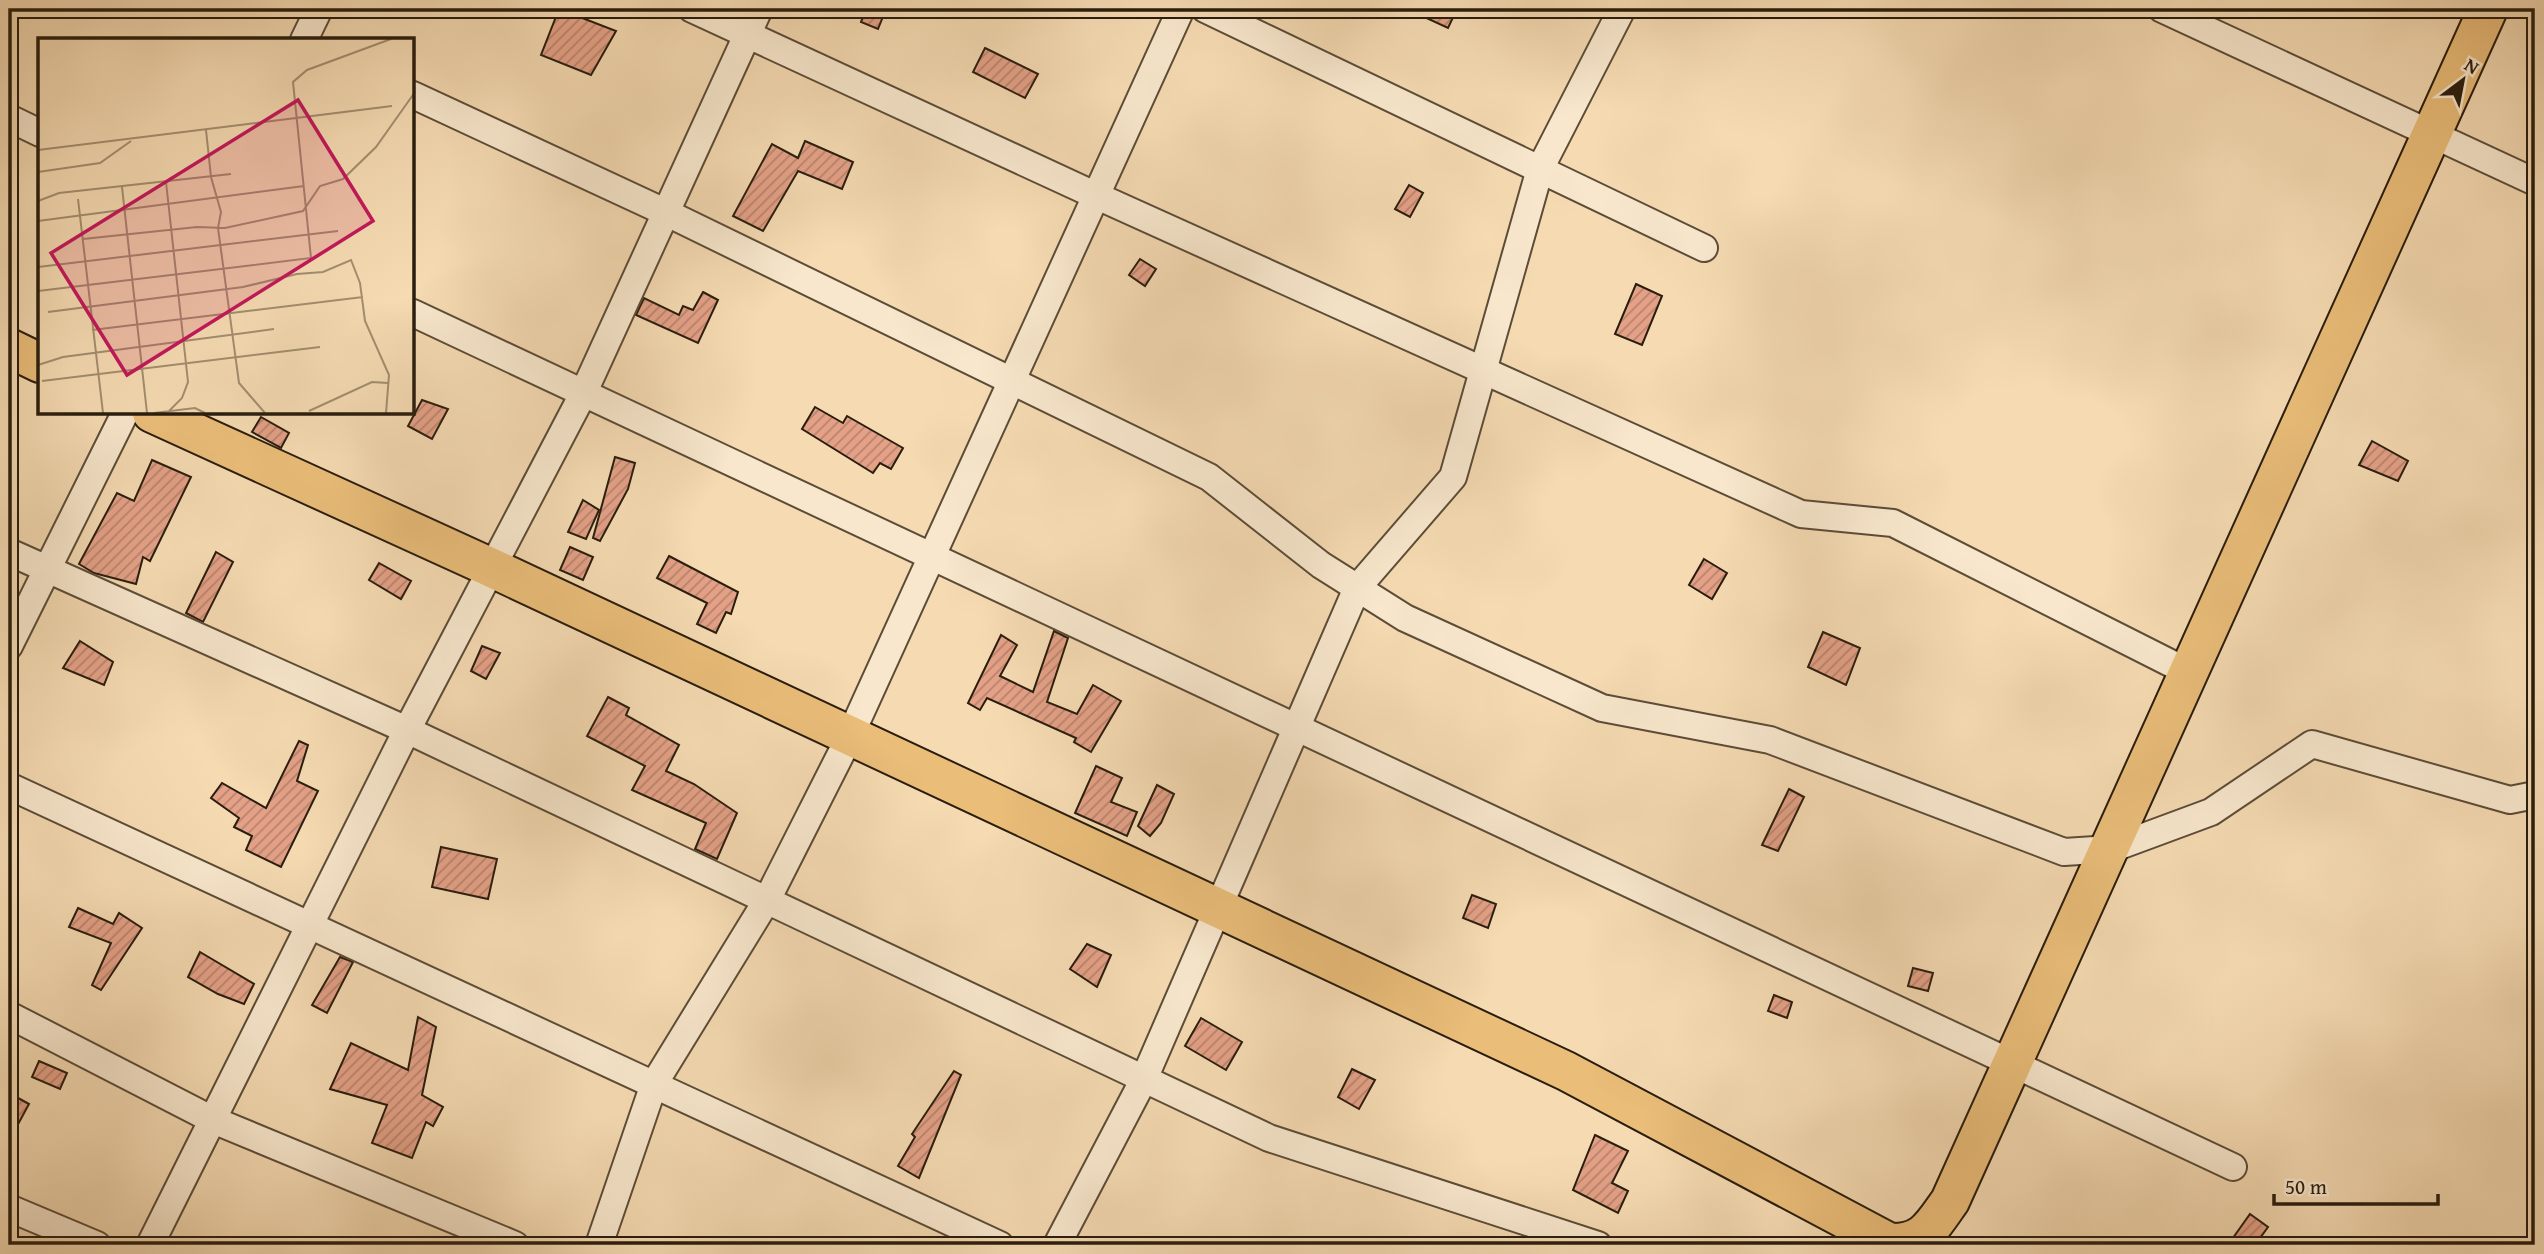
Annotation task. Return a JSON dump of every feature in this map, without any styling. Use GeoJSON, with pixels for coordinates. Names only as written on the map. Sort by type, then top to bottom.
{"type":"FeatureCollection","features":[{"type":"Feature","properties":{"kind":"main road"},"geometry":{"type":"LineString","coordinates":[[156,415],[492,568],[1566,1071],[1890,1243],[1910,1244],[1930,1229],[1950,1201],[2488,9]]}},
{"type":"Feature","properties":{"kind":"main road"},"geometry":{"type":"LineString","coordinates":[[9,348],[38,362]]}},
{"type":"Feature","properties":{"kind":"street"},"geometry":{"type":"LineString","coordinates":[[305,38],[319,9]]}},
{"type":"Feature","properties":{"kind":"street"},"geometry":{"type":"LineString","coordinates":[[692,9],[1097,196],[1801,514],[1893,523],[2190,673]]}},
{"type":"Feature","properties":{"kind":"street"},"geometry":{"type":"LineString","coordinates":[[150,1245],[407,730],[583,394],[759,9]]}},
{"type":"Feature","properties":{"kind":"street"},"geometry":{"type":"LineString","coordinates":[[599,1245],[654,1084],[767,900],[850,736],[1014,382],[1181,9]]}},
{"type":"Feature","properties":{"kind":"street"},"geometry":{"type":"LineString","coordinates":[[1205,9],[1704,248]]}},
{"type":"Feature","properties":{"kind":"street"},"geometry":{"type":"LineString","coordinates":[[1057,1245],[1144,1079],[1357,588],[1452,477],[1540,169],[1622,9]]}},
{"type":"Feature","properties":{"kind":"street"},"geometry":{"type":"LineString","coordinates":[[2162,9],[2535,182]]}},
{"type":"Feature","properties":{"kind":"street"},"geometry":{"type":"LineString","coordinates":[[415,96],[667,213],[1209,477],[1321,565],[1405,618],[1602,708],[1770,740],[2064,852],[2111,849],[2211,812],[2312,744],[2510,800],[2535,795]]}},
{"type":"Feature","properties":{"kind":"street"},"geometry":{"type":"LineString","coordinates":[[9,118],[38,132]]}},
{"type":"Feature","properties":{"kind":"street"},"geometry":{"type":"LineString","coordinates":[[415,314],[2233,1167]]}},
{"type":"Feature","properties":{"kind":"street"},"geometry":{"type":"LineString","coordinates":[[9,646],[124,415]]}},
{"type":"Feature","properties":{"kind":"street"},"geometry":{"type":"LineString","coordinates":[[9,552],[407,730],[1269,1138],[1598,1245]]}},
{"type":"Feature","properties":{"kind":"street"},"geometry":{"type":"LineString","coordinates":[[9,786],[1000,1245]]}},
{"type":"Feature","properties":{"kind":"street"},"geometry":{"type":"LineString","coordinates":[[9,1015],[213,1120],[515,1245]]}},
{"type":"Feature","properties":{"kind":"street"},"geometry":{"type":"LineString","coordinates":[[9,1208],[97,1245]]}},
{"type":"Feature","properties":{"kind":"building"},"geometry":{"type":"Polygon","coordinates":[[[559,9],[616,31],[591,75],[541,55],[559,9]]]}},
{"type":"Feature","properties":{"kind":"building"},"geometry":{"type":"Polygon","coordinates":[[[866,9],[886,9],[878,29],[861,22],[866,9]]]}},
{"type":"Feature","properties":{"kind":"building"},"geometry":{"type":"Polygon","coordinates":[[[1407,9],[1457,9],[1448,28],[1407,9]]]}},
{"type":"Feature","properties":{"kind":"building"},"geometry":{"type":"Polygon","coordinates":[[[985,48],[1038,74],[1025,98],[973,72],[985,48]]]}},
{"type":"Feature","properties":{"kind":"building"},"geometry":{"type":"Polygon","coordinates":[[[805,141],[853,162],[842,189],[798,171],[763,231],[733,216],[772,144],[798,158],[805,141]]]}},
{"type":"Feature","properties":{"kind":"building"},"geometry":{"type":"Polygon","coordinates":[[[1409,185],[1423,193],[1410,217],[1395,209],[1409,185]]]}},
{"type":"Feature","properties":{"kind":"building"},"geometry":{"type":"Polygon","coordinates":[[[1140,259],[1156,269],[1145,286],[1129,275],[1140,259]]]}},
{"type":"Feature","properties":{"kind":"building"},"geometry":{"type":"Polygon","coordinates":[[[1636,284],[1662,296],[1642,345],[1615,334],[1636,284]]]}},
{"type":"Feature","properties":{"kind":"building"},"geometry":{"type":"Polygon","coordinates":[[[703,292],[718,300],[698,343],[636,315],[644,298],[679,315],[683,306],[693,310],[703,292]]]}},
{"type":"Feature","properties":{"kind":"building"},"geometry":{"type":"Polygon","coordinates":[[[422,400],[448,409],[432,439],[408,426],[422,400]]]}},
{"type":"Feature","properties":{"kind":"building"},"geometry":{"type":"Polygon","coordinates":[[[815,407],[843,423],[847,416],[903,448],[891,469],[880,463],[873,473],[802,429],[815,407]]]}},
{"type":"Feature","properties":{"kind":"building"},"geometry":{"type":"Polygon","coordinates":[[[261,417],[289,433],[281,448],[252,432],[261,417]]]}},
{"type":"Feature","properties":{"kind":"building"},"geometry":{"type":"Polygon","coordinates":[[[2372,441],[2408,461],[2398,481],[2359,465],[2372,441]]]}},
{"type":"Feature","properties":{"kind":"building"},"geometry":{"type":"Polygon","coordinates":[[[615,457],[635,463],[628,489],[600,541],[593,538],[615,457]]]}},
{"type":"Feature","properties":{"kind":"building"},"geometry":{"type":"Polygon","coordinates":[[[152,460],[191,477],[150,561],[143,557],[136,584],[94,573],[79,564],[117,493],[134,501],[152,460]]]}},
{"type":"Feature","properties":{"kind":"building"},"geometry":{"type":"Polygon","coordinates":[[[583,500],[599,510],[586,539],[568,532],[583,500]]]}},
{"type":"Feature","properties":{"kind":"building"},"geometry":{"type":"Polygon","coordinates":[[[570,547],[593,557],[583,580],[560,570],[570,547]]]}},
{"type":"Feature","properties":{"kind":"building"},"geometry":{"type":"Polygon","coordinates":[[[216,552],[233,562],[203,622],[186,613],[216,552]]]}},
{"type":"Feature","properties":{"kind":"building"},"geometry":{"type":"Polygon","coordinates":[[[669,556],[738,592],[731,614],[726,612],[716,633],[697,624],[707,603],[657,578],[669,556]]]}},
{"type":"Feature","properties":{"kind":"building"},"geometry":{"type":"Polygon","coordinates":[[[1704,559],[1727,573],[1712,599],[1689,585],[1704,559]]]}},
{"type":"Feature","properties":{"kind":"building"},"geometry":{"type":"Polygon","coordinates":[[[379,563],[411,581],[401,599],[369,580],[379,563]]]}},
{"type":"Feature","properties":{"kind":"building"},"geometry":{"type":"Polygon","coordinates":[[[1054,631],[1068,638],[1047,702],[1077,714],[1093,685],[1121,701],[1091,752],[1074,742],[1076,738],[987,698],[980,710],[968,703],[1001,635],[1017,645],[1000,676],[1033,692],[1054,631]]]}},
{"type":"Feature","properties":{"kind":"building"},"geometry":{"type":"Polygon","coordinates":[[[1823,632],[1860,648],[1846,685],[1808,667],[1823,632]]]}},
{"type":"Feature","properties":{"kind":"building"},"geometry":{"type":"Polygon","coordinates":[[[80,641],[113,662],[104,685],[63,668],[80,641]]]}},
{"type":"Feature","properties":{"kind":"building"},"geometry":{"type":"Polygon","coordinates":[[[482,646],[500,653],[486,679],[471,671],[482,646]]]}},
{"type":"Feature","properties":{"kind":"building"},"geometry":{"type":"Polygon","coordinates":[[[608,697],[629,708],[626,715],[679,745],[666,771],[694,784],[737,813],[717,859],[695,849],[706,823],[632,790],[645,766],[587,736],[608,697]]]}},
{"type":"Feature","properties":{"kind":"building"},"geometry":{"type":"Polygon","coordinates":[[[299,741],[308,745],[297,781],[318,791],[281,867],[246,850],[252,836],[234,827],[239,818],[211,798],[222,783],[266,808],[299,741]]]}},
{"type":"Feature","properties":{"kind":"building"},"geometry":{"type":"Polygon","coordinates":[[[1096,766],[1122,778],[1111,802],[1137,812],[1127,836],[1075,813],[1096,766]]]}},
{"type":"Feature","properties":{"kind":"building"},"geometry":{"type":"Polygon","coordinates":[[[1157,785],[1174,794],[1161,823],[1150,836],[1138,826],[1157,785]]]}},
{"type":"Feature","properties":{"kind":"building"},"geometry":{"type":"Polygon","coordinates":[[[1789,789],[1804,797],[1778,851],[1762,845],[1789,789]]]}},
{"type":"Feature","properties":{"kind":"building"},"geometry":{"type":"Polygon","coordinates":[[[441,847],[497,859],[488,899],[432,887],[441,847]]]}},
{"type":"Feature","properties":{"kind":"building"},"geometry":{"type":"Polygon","coordinates":[[[1472,895],[1496,904],[1488,928],[1463,918],[1472,895]]]}},
{"type":"Feature","properties":{"kind":"building"},"geometry":{"type":"Polygon","coordinates":[[[78,908],[113,924],[119,913],[142,928],[101,990],[92,985],[111,943],[69,927],[78,908]]]}},
{"type":"Feature","properties":{"kind":"building"},"geometry":{"type":"Polygon","coordinates":[[[1087,944],[1111,955],[1097,987],[1070,969],[1087,944]]]}},
{"type":"Feature","properties":{"kind":"building"},"geometry":{"type":"Polygon","coordinates":[[[200,952],[254,984],[244,1004],[218,994],[188,977],[200,952]]]}},
{"type":"Feature","properties":{"kind":"building"},"geometry":{"type":"Polygon","coordinates":[[[340,957],[353,962],[327,1013],[312,1005],[340,957]]]}},
{"type":"Feature","properties":{"kind":"building"},"geometry":{"type":"Polygon","coordinates":[[[1913,968],[1933,973],[1928,991],[1908,986],[1913,968]]]}},
{"type":"Feature","properties":{"kind":"building"},"geometry":{"type":"Polygon","coordinates":[[[1774,995],[1792,1002],[1787,1018],[1768,1011],[1774,995]]]}},
{"type":"Feature","properties":{"kind":"building"},"geometry":{"type":"Polygon","coordinates":[[[418,1017],[436,1027],[422,1095],[443,1107],[433,1126],[426,1122],[412,1158],[372,1143],[387,1105],[330,1089],[351,1043],[408,1070],[418,1017]]]}},
{"type":"Feature","properties":{"kind":"building"},"geometry":{"type":"Polygon","coordinates":[[[1201,1018],[1242,1042],[1226,1070],[1185,1046],[1201,1018]]]}},
{"type":"Feature","properties":{"kind":"building"},"geometry":{"type":"Polygon","coordinates":[[[39,1061],[67,1073],[60,1089],[32,1077],[39,1061]]]}},
{"type":"Feature","properties":{"kind":"building"},"geometry":{"type":"Polygon","coordinates":[[[1352,1069],[1375,1080],[1359,1109],[1338,1097],[1352,1069]]]}},
{"type":"Feature","properties":{"kind":"building"},"geometry":{"type":"Polygon","coordinates":[[[954,1071],[961,1075],[919,1178],[898,1166],[915,1137],[912,1134],[954,1071]]]}},
{"type":"Feature","properties":{"kind":"building"},"geometry":{"type":"Polygon","coordinates":[[[9,1093],[29,1104],[9,1141],[9,1093]]]}},
{"type":"Feature","properties":{"kind":"building"},"geometry":{"type":"Polygon","coordinates":[[[1595,1135],[1628,1151],[1612,1183],[1628,1191],[1618,1213],[1573,1190],[1595,1135]]]}},
{"type":"Feature","properties":{"kind":"building"},"geometry":{"type":"Polygon","coordinates":[[[2250,1214],[2268,1227],[2255,1245],[2228,1245],[2250,1214]]]}}]}
